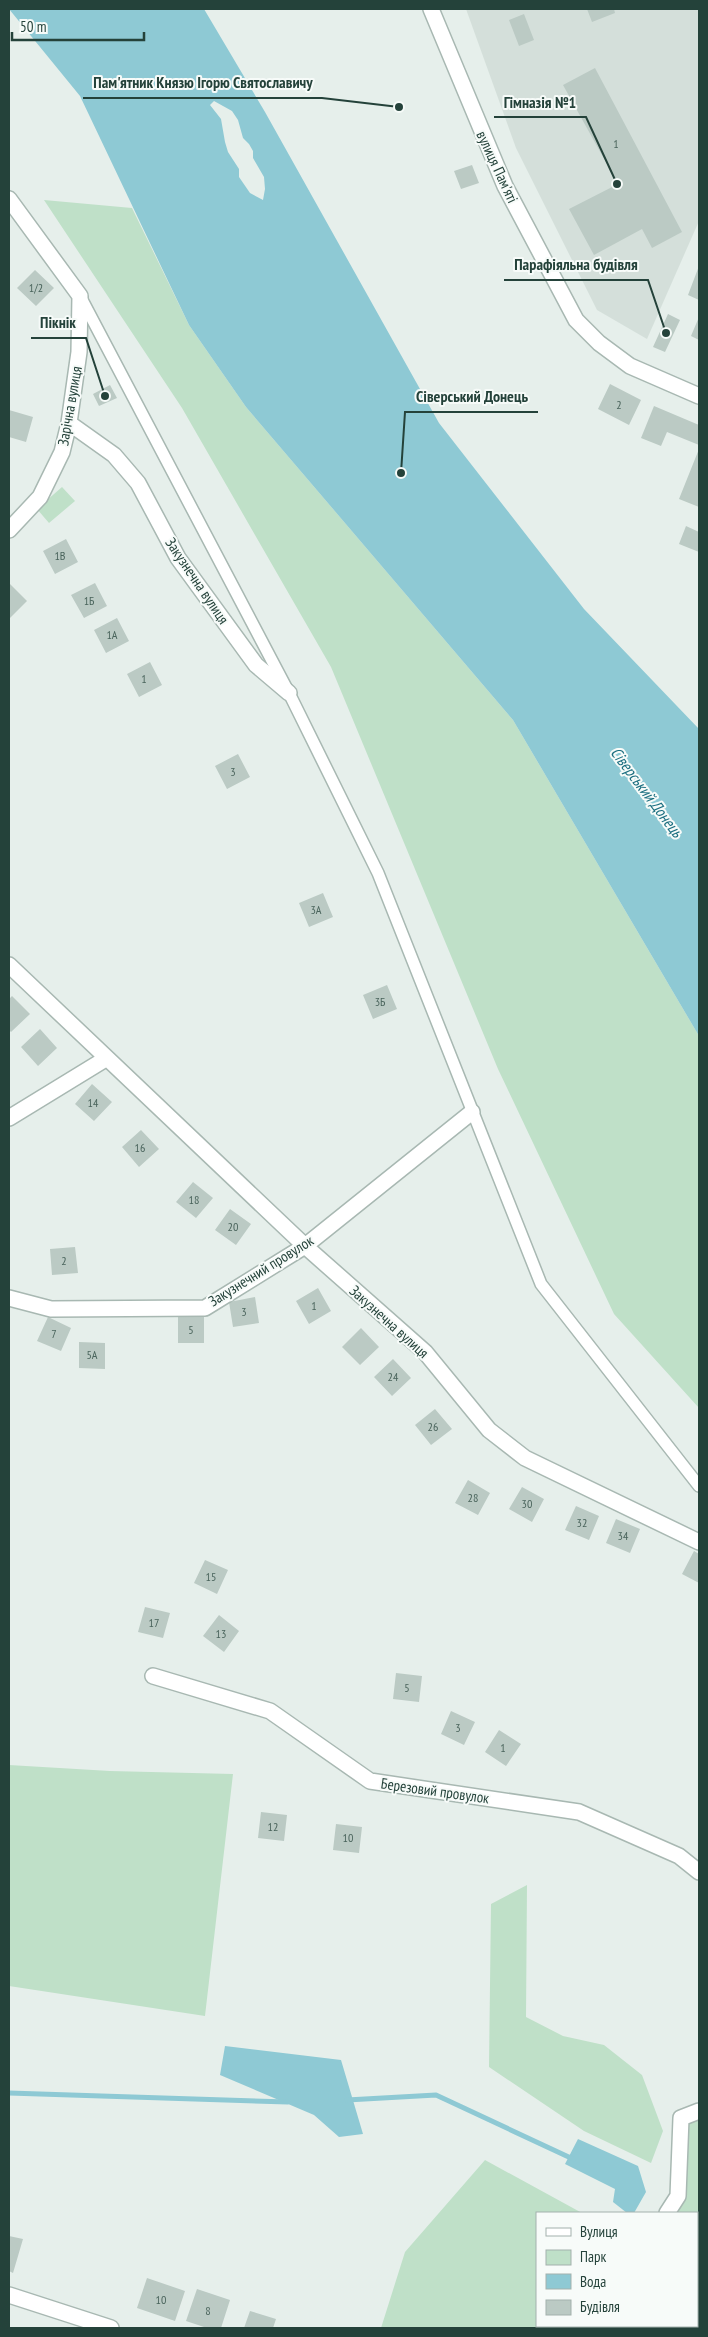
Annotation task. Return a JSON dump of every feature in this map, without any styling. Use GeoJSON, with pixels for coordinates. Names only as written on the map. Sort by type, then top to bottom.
{"type":"FeatureCollection","features":[{"type":"Feature","properties":{"kind":"street","name":"вулиця Пам'яті"},"geometry":{"type":"LineString","coordinates":[[431,9],[505,186],[576,320],[599,343],[630,366],[699,396]]}},
{"type":"Feature","properties":{"kind":"street"},"geometry":{"type":"LineString","coordinates":[[9,199],[80,296]]}},
{"type":"Feature","properties":{"kind":"street","name":"Зарічна вулиця"},"geometry":{"type":"LineString","coordinates":[[9,530],[40,497],[62,452],[69,423],[79,352],[80,296]]}},
{"type":"Feature","properties":{"kind":"street","name":"Закузнечна вулиця"},"geometry":{"type":"LineString","coordinates":[[69,423],[114,455],[138,483],[178,558],[256,665],[289,694]]}},
{"type":"Feature","properties":{"kind":"street","name":"Закузнечна вулиця"},"geometry":{"type":"LineString","coordinates":[[9,965],[304,1246],[424,1352],[489,1430],[525,1458],[699,1542]]}},
{"type":"Feature","properties":{"kind":"street"},"geometry":{"type":"LineString","coordinates":[[9,1118],[107,1058]]}},
{"type":"Feature","properties":{"kind":"street","name":"Закузнечний провулок"},"geometry":{"type":"LineString","coordinates":[[9,1298],[51,1309],[205,1308],[304,1246],[472,1112]]}},
{"type":"Feature","properties":{"kind":"street","name":"Березовий провулок"},"geometry":{"type":"LineString","coordinates":[[153,1676],[270,1711],[370,1781],[579,1812],[679,1856],[699,1872]]}},
{"type":"Feature","properties":{"kind":"street"},"geometry":{"type":"LineString","coordinates":[[668,2212],[678,2196],[681,2118],[699,2111]]}},
{"type":"Feature","properties":{"kind":"street"},"geometry":{"type":"LineString","coordinates":[[9,2295],[111,2328]]}},
{"type":"Feature","properties":{"kind":"lane"},"geometry":{"type":"LineString","coordinates":[[80,296],[289,694],[378,872],[541,1284],[699,1486]]}},
{"type":"Feature","properties":{"kind":"shaded area"},"geometry":{"type":"Polygon","coordinates":[[[466,9],[699,9],[699,221],[647,339],[597,310],[516,148],[466,9]]]}},
{"type":"Feature","properties":{"kind":"green space"},"geometry":{"type":"Polygon","coordinates":[[[44,200],[132,208],[189,325],[246,407],[513,720],[699,1036],[699,1408],[614,1314],[498,1069],[331,667],[182,408],[44,200]]]}},
{"type":"Feature","properties":{"kind":"green space"},"geometry":{"type":"Polygon","coordinates":[[[62,487],[75,501],[49,523],[37,509],[62,487]]]}},
{"type":"Feature","properties":{"kind":"green space"},"geometry":{"type":"Polygon","coordinates":[[[9,1765],[110,1771],[233,1774],[205,2016],[9,1986],[9,1765]]]}},
{"type":"Feature","properties":{"kind":"green space"},"geometry":{"type":"Polygon","coordinates":[[[527,1885],[526,2017],[563,2036],[604,2045],[642,2075],[663,2131],[651,2163],[584,2131],[489,2067],[491,1904],[527,1885]]]}},
{"type":"Feature","properties":{"kind":"green space"},"geometry":{"type":"Polygon","coordinates":[[[699,2111],[699,2296],[698,2212],[668,2212],[678,2196],[681,2118],[699,2111]]]}},
{"type":"Feature","properties":{"kind":"green space"},"geometry":{"type":"Polygon","coordinates":[[[485,2160],[580,2212],[536,2212],[536,2327],[572,2327],[381,2328],[405,2252],[485,2160]]]}},
{"type":"Feature","properties":{"kind":"water"},"geometry":{"type":"Polygon","coordinates":[[[9,9],[204,9],[265,112],[439,423],[584,609],[699,729],[699,1036],[513,720],[246,407],[189,325],[80,96],[9,9]],[[214,101],[210,105],[221,119],[228,152],[239,169],[239,177],[250,193],[263,200],[265,189],[264,177],[253,158],[253,151],[243,138],[238,120],[232,111],[214,101]]]}},
{"type":"Feature","properties":{"kind":"water"},"geometry":{"type":"Polygon","coordinates":[[[225,2046],[341,2060],[363,2134],[339,2137],[314,2115],[220,2075],[225,2046]]]}},
{"type":"Feature","properties":{"kind":"water"},"geometry":{"type":"Polygon","coordinates":[[[578,2139],[638,2166],[646,2192],[635,2212],[626,2212],[613,2202],[615,2189],[565,2164],[578,2139]]]}},
{"type":"Feature","properties":{"kind":"building"},"geometry":{"type":"Polygon","coordinates":[[[587,9],[614,9],[615,13],[592,22],[587,9]]]}},
{"type":"Feature","properties":{"kind":"building"},"geometry":{"type":"Polygon","coordinates":[[[524,14],[534,40],[519,46],[509,20],[524,14]]]}},
{"type":"Feature","properties":{"kind":"building"},"geometry":{"type":"Polygon","coordinates":[[[595,68],[682,232],[652,248],[642,229],[594,255],[569,209],[618,184],[563,85],[595,68]]]}},
{"type":"Feature","properties":{"kind":"building"},"geometry":{"type":"Polygon","coordinates":[[[472,165],[479,183],[461,189],[454,171],[472,165]]]}},
{"type":"Feature","properties":{"kind":"building"},"geometry":{"type":"Polygon","coordinates":[[[699,266],[699,300],[688,295],[699,266]]]}},
{"type":"Feature","properties":{"kind":"building"},"geometry":{"type":"Polygon","coordinates":[[[35,270],[54,288],[36,306],[17,288],[35,270]]]}},
{"type":"Feature","properties":{"kind":"building"},"geometry":{"type":"Polygon","coordinates":[[[668,314],[680,320],[665,352],[653,347],[668,314]]]}},
{"type":"Feature","properties":{"kind":"building"},"geometry":{"type":"Polygon","coordinates":[[[699,317],[699,340],[691,336],[699,317]]]}},
{"type":"Feature","properties":{"kind":"building"},"geometry":{"type":"Polygon","coordinates":[[[610,384],[641,400],[629,425],[598,409],[610,384]]]}},
{"type":"Feature","properties":{"kind":"building"},"geometry":{"type":"Polygon","coordinates":[[[110,385],[117,398],[99,406],[93,394],[110,385]]]}},
{"type":"Feature","properties":{"kind":"building"},"geometry":{"type":"Polygon","coordinates":[[[654,406],[699,425],[699,445],[667,432],[661,446],[641,438],[654,406]]]}},
{"type":"Feature","properties":{"kind":"building"},"geometry":{"type":"Polygon","coordinates":[[[9,410],[33,417],[26,442],[9,437],[9,410]]]}},
{"type":"Feature","properties":{"kind":"building"},"geometry":{"type":"Polygon","coordinates":[[[699,449],[699,507],[679,499],[699,449]]]}},
{"type":"Feature","properties":{"kind":"building"},"geometry":{"type":"Polygon","coordinates":[[[686,526],[699,532],[699,552],[679,544],[686,526]]]}},
{"type":"Feature","properties":{"kind":"building"},"geometry":{"type":"Polygon","coordinates":[[[66,539],[78,562],[55,574],[43,551],[66,539]]]}},
{"type":"Feature","properties":{"kind":"building"},"geometry":{"type":"Polygon","coordinates":[[[9,583],[27,601],[9,619],[9,583]]]}},
{"type":"Feature","properties":{"kind":"building"},"geometry":{"type":"Polygon","coordinates":[[[95,583],[107,606],[84,618],[71,595],[95,583]]]}},
{"type":"Feature","properties":{"kind":"building"},"geometry":{"type":"Polygon","coordinates":[[[117,618],[129,641],[106,653],[94,630],[117,618]]]}},
{"type":"Feature","properties":{"kind":"building"},"geometry":{"type":"Polygon","coordinates":[[[150,662],[162,685],[139,697],[127,674],[150,662]]]}},
{"type":"Feature","properties":{"kind":"building"},"geometry":{"type":"Polygon","coordinates":[[[238,754],[250,777],[227,789],[215,766],[238,754]]]}},
{"type":"Feature","properties":{"kind":"building"},"geometry":{"type":"Polygon","coordinates":[[[323,893],[333,917],[309,927],[299,903],[323,893]]]}},
{"type":"Feature","properties":{"kind":"building"},"geometry":{"type":"Polygon","coordinates":[[[387,985],[397,1009],[373,1019],[363,995],[387,985]]]}},
{"type":"Feature","properties":{"kind":"building"},"geometry":{"type":"Polygon","coordinates":[[[12,996],[30,1014],[11,1032],[9,1030],[9,999],[12,996]]]}},
{"type":"Feature","properties":{"kind":"building"},"geometry":{"type":"Polygon","coordinates":[[[40,1029],[57,1048],[38,1066],[21,1047],[40,1029]]]}},
{"type":"Feature","properties":{"kind":"building"},"geometry":{"type":"Polygon","coordinates":[[[92,1084],[112,1102],[94,1121],[75,1104],[92,1084]]]}},
{"type":"Feature","properties":{"kind":"building"},"geometry":{"type":"Polygon","coordinates":[[[141,1130],[159,1149],[139,1167],[122,1147],[141,1130]]]}},
{"type":"Feature","properties":{"kind":"building"},"geometry":{"type":"Polygon","coordinates":[[[193,1182],[213,1198],[196,1218],[176,1202],[193,1182]]]}},
{"type":"Feature","properties":{"kind":"building"},"geometry":{"type":"Polygon","coordinates":[[[230,1209],[251,1224],[236,1245],[215,1230],[230,1209]]]}},
{"type":"Feature","properties":{"kind":"building"},"geometry":{"type":"Polygon","coordinates":[[[75,1247],[78,1273],[52,1275],[50,1249],[75,1247]]]}},
{"type":"Feature","properties":{"kind":"building"},"geometry":{"type":"Polygon","coordinates":[[[318,1288],[331,1311],[309,1324],[296,1301],[318,1288]]]}},
{"type":"Feature","properties":{"kind":"building"},"geometry":{"type":"Polygon","coordinates":[[[255,1297],[259,1323],[233,1327],[229,1302],[255,1297]]]}},
{"type":"Feature","properties":{"kind":"building"},"geometry":{"type":"Polygon","coordinates":[[[48,1317],[71,1328],[61,1351],[37,1341],[48,1317]]]}},
{"type":"Feature","properties":{"kind":"building"},"geometry":{"type":"Polygon","coordinates":[[[178,1317],[204,1317],[204,1343],[178,1343],[178,1317]]]}},
{"type":"Feature","properties":{"kind":"building"},"geometry":{"type":"Polygon","coordinates":[[[361,1328],[379,1347],[360,1365],[342,1347],[361,1328]]]}},
{"type":"Feature","properties":{"kind":"building"},"geometry":{"type":"Polygon","coordinates":[[[79,1342],[105,1343],[105,1369],[79,1368],[79,1342]]]}},
{"type":"Feature","properties":{"kind":"building"},"geometry":{"type":"Polygon","coordinates":[[[393,1359],[411,1378],[392,1396],[374,1377],[393,1359]]]}},
{"type":"Feature","properties":{"kind":"building"},"geometry":{"type":"Polygon","coordinates":[[[435,1409],[452,1429],[431,1445],[415,1425],[435,1409]]]}},
{"type":"Feature","properties":{"kind":"building"},"geometry":{"type":"Polygon","coordinates":[[[468,1480],[490,1493],[478,1515],[455,1503],[468,1480]]]}},
{"type":"Feature","properties":{"kind":"building"},"geometry":{"type":"Polygon","coordinates":[[[522,1487],[544,1499],[532,1522],[509,1509],[522,1487]]]}},
{"type":"Feature","properties":{"kind":"building"},"geometry":{"type":"Polygon","coordinates":[[[576,1506],[599,1516],[589,1540],[565,1530],[576,1506]]]}},
{"type":"Feature","properties":{"kind":"building"},"geometry":{"type":"Polygon","coordinates":[[[616,1519],[640,1529],[630,1553],[606,1543],[616,1519]]]}},
{"type":"Feature","properties":{"kind":"building"},"geometry":{"type":"Polygon","coordinates":[[[694,1551],[699,1554],[699,1583],[682,1574],[694,1551]]]}},
{"type":"Feature","properties":{"kind":"building"},"geometry":{"type":"Polygon","coordinates":[[[205,1560],[228,1570],[217,1594],[194,1583],[205,1560]]]}},
{"type":"Feature","properties":{"kind":"building"},"geometry":{"type":"Polygon","coordinates":[[[145,1607],[170,1613],[163,1638],[138,1632],[145,1607]]]}},
{"type":"Feature","properties":{"kind":"building"},"geometry":{"type":"Polygon","coordinates":[[[219,1615],[239,1631],[224,1652],[203,1636],[219,1615]]]}},
{"type":"Feature","properties":{"kind":"building"},"geometry":{"type":"Polygon","coordinates":[[[396,1673],[422,1676],[419,1702],[393,1699],[396,1673]]]}},
{"type":"Feature","properties":{"kind":"building"},"geometry":{"type":"Polygon","coordinates":[[[451,1711],[475,1722],[464,1745],[441,1734],[451,1711]]]}},
{"type":"Feature","properties":{"kind":"building"},"geometry":{"type":"Polygon","coordinates":[[[499,1730],[521,1744],[506,1766],[485,1752],[499,1730]]]}},
{"type":"Feature","properties":{"kind":"building"},"geometry":{"type":"Polygon","coordinates":[[[261,1812],[287,1815],[284,1841],[258,1838],[261,1812]]]}},
{"type":"Feature","properties":{"kind":"building"},"geometry":{"type":"Polygon","coordinates":[[[336,1824],[362,1827],[359,1853],[333,1850],[336,1824]]]}},
{"type":"Feature","properties":{"kind":"building"},"geometry":{"type":"Polygon","coordinates":[[[9,2236],[23,2239],[13,2273],[9,2271],[9,2236]]]}},
{"type":"Feature","properties":{"kind":"building"},"geometry":{"type":"Polygon","coordinates":[[[147,2278],[185,2291],[175,2321],[137,2308],[147,2278]]]}},
{"type":"Feature","properties":{"kind":"building"},"geometry":{"type":"Polygon","coordinates":[[[197,2289],[230,2300],[221,2328],[207,2328],[186,2321],[197,2289]]]}},
{"type":"Feature","properties":{"kind":"building"},"geometry":{"type":"Polygon","coordinates":[[[250,2311],[276,2319],[273,2328],[244,2328],[250,2311]]]}},
{"type":"Feature","properties":{"kind":"waterway"},"geometry":{"type":"LineString","coordinates":[[9,2093],[288,2102]]}},
{"type":"Feature","properties":{"kind":"waterway"},"geometry":{"type":"LineString","coordinates":[[347,2100],[436,2095],[573,2159]]}},
{"type":"Feature","properties":{"kind":"place","name":"Пам'ятник Князю Ігорю Святославичу"},"geometry":{"type":"Point","coordinates":[399,107]}},
{"type":"Feature","properties":{"kind":"place","name":"Гімназія №1"},"geometry":{"type":"Point","coordinates":[617,184]}},
{"type":"Feature","properties":{"kind":"place","name":"Парафіяльна будівля"},"geometry":{"type":"Point","coordinates":[666,333]}},
{"type":"Feature","properties":{"kind":"place","name":"Пікнік"},"geometry":{"type":"Point","coordinates":[105,396]}},
{"type":"Feature","properties":{"kind":"place","name":"Сіверський Донець"},"geometry":{"type":"Point","coordinates":[401,473]}}]}
